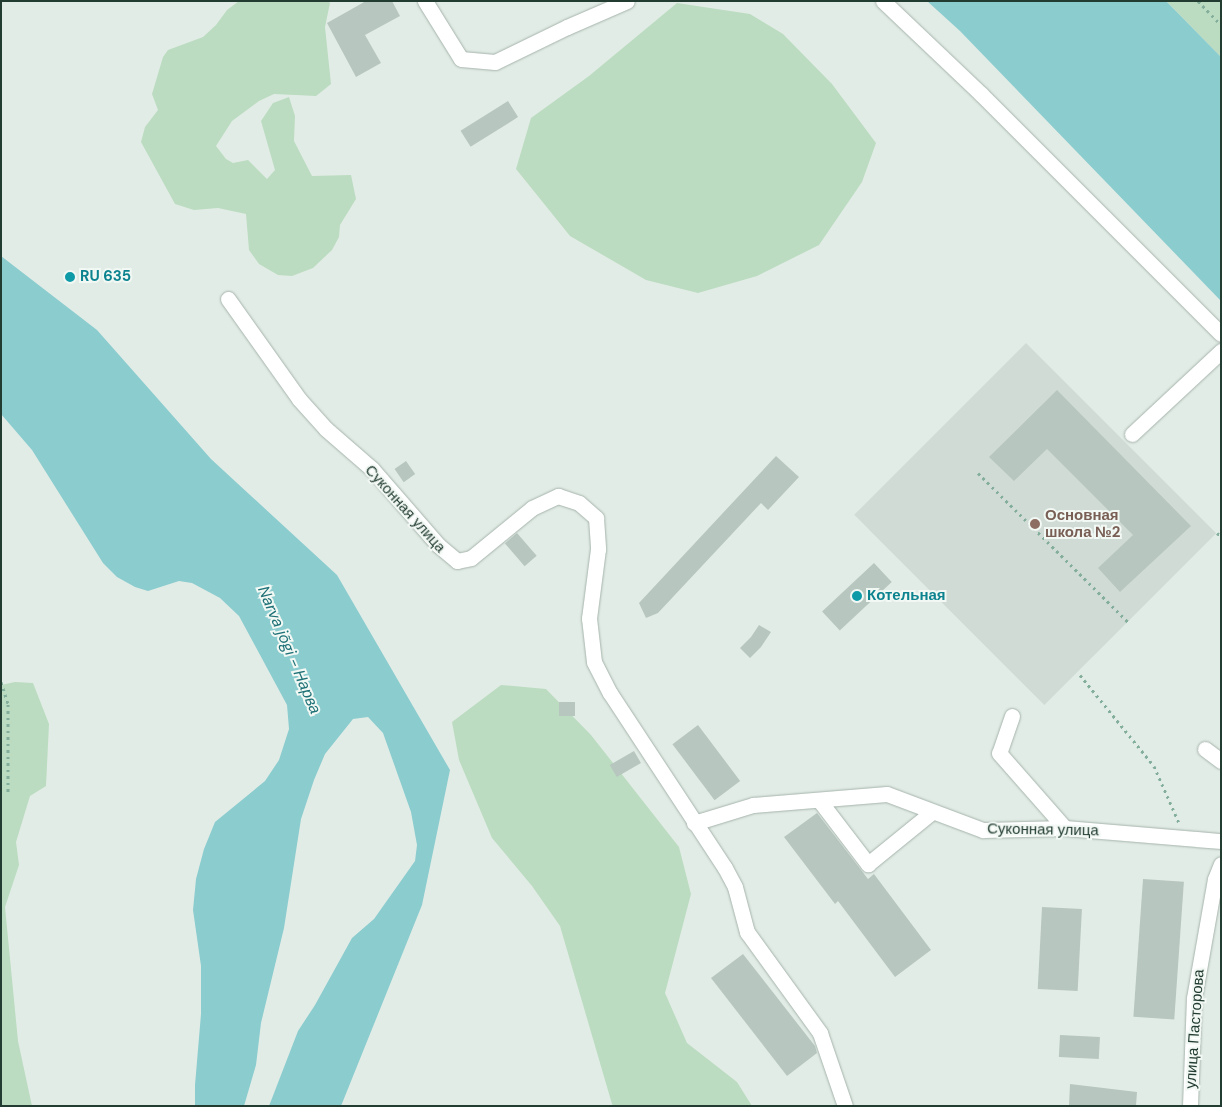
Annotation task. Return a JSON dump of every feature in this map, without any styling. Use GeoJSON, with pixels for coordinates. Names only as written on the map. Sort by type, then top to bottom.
{"type":"FeatureCollection","features":[{"type":"Feature","properties":{"kind":"street"},"geometry":{"type":"LineString","coordinates":[[425,1],[461,59],[495,62],[567,27],[627,1]]}},
{"type":"Feature","properties":{"kind":"street"},"geometry":{"type":"LineString","coordinates":[[883,1],[988,101],[1221,334]]}},
{"type":"Feature","properties":{"kind":"street","name":"Суконная улица"},"geometry":{"type":"LineString","coordinates":[[228,299],[298,400],[326,429],[372,469],[438,545],[457,561],[471,558],[532,508],[558,496],[579,503],[596,518],[598,549],[589,618],[594,662],[610,693],[735,887],[747,932],[820,1033],[845,1106]]}},
{"type":"Feature","properties":{"kind":"street"},"geometry":{"type":"LineString","coordinates":[[1132,434],[1221,351]]}},
{"type":"Feature","properties":{"kind":"street"},"geometry":{"type":"LineString","coordinates":[[1012,716],[999,753],[1064,828]]}},
{"type":"Feature","properties":{"kind":"street"},"geometry":{"type":"LineString","coordinates":[[1205,749],[1221,762]]}},
{"type":"Feature","properties":{"kind":"street","name":"Суконная улица"},"geometry":{"type":"LineString","coordinates":[[694,823],[753,805],[887,794],[983,830],[1064,828],[1186,840],[1221,841]]}},
{"type":"Feature","properties":{"kind":"street"},"geometry":{"type":"LineString","coordinates":[[819,800],[868,864],[932,812]]}},
{"type":"Feature","properties":{"kind":"street","name":"улица Пасторова"},"geometry":{"type":"LineString","coordinates":[[1190,1106],[1194,998],[1221,864]]}},
{"type":"Feature","properties":{"kind":"path"},"geometry":{"type":"LineString","coordinates":[[1198,1],[1221,25]]}},
{"type":"Feature","properties":{"kind":"path"},"geometry":{"type":"LineString","coordinates":[[978,473],[1128,622]]}},
{"type":"Feature","properties":{"kind":"path"},"geometry":{"type":"LineString","coordinates":[[1217,533],[1221,536]]}},
{"type":"Feature","properties":{"kind":"path"},"geometry":{"type":"LineString","coordinates":[[1080,675],[1154,766],[1163,782],[1186,840]]}},
{"type":"Feature","properties":{"kind":"path"},"geometry":{"type":"LineString","coordinates":[[1,682],[8,704],[8,792]]}},
{"type":"Feature","properties":{"kind":"shaded area","name":"Основная школа №2"},"geometry":{"type":"Polygon","coordinates":[[[1026,343],[1216,533],[1044,705],[854,515],[1026,343]]]}},
{"type":"Feature","properties":{"kind":"green space"},"geometry":{"type":"Polygon","coordinates":[[[239,1],[328,1],[330,3],[325,27],[331,84],[316,96],[274,94],[259,101],[232,121],[216,146],[226,159],[233,163],[248,160],[267,179],[275,170],[261,121],[273,103],[289,97],[295,116],[294,141],[312,176],[351,175],[356,199],[340,225],[339,237],[332,250],[313,268],[292,276],[278,275],[259,264],[249,250],[246,214],[218,208],[194,210],[175,204],[141,142],[145,127],[158,110],[152,94],[163,57],[168,50],[203,37],[216,25],[227,10],[239,1]]]}},
{"type":"Feature","properties":{"kind":"green space"},"geometry":{"type":"Polygon","coordinates":[[[1166,1],[1221,1],[1221,57],[1166,1]]]}},
{"type":"Feature","properties":{"kind":"green space"},"geometry":{"type":"Polygon","coordinates":[[[677,3],[750,14],[783,34],[832,84],[876,143],[862,182],[819,245],[757,276],[698,293],[646,280],[570,236],[516,169],[531,118],[589,76],[677,3]]]}},
{"type":"Feature","properties":{"kind":"green space"},"geometry":{"type":"Polygon","coordinates":[[[15,682],[33,683],[49,724],[46,786],[30,796],[16,842],[19,865],[5,907],[18,1041],[32,1106],[1,1106],[1,685],[15,682]]]}},
{"type":"Feature","properties":{"kind":"green space"},"geometry":{"type":"Polygon","coordinates":[[[501,685],[546,689],[591,735],[679,847],[691,894],[665,993],[687,1043],[737,1082],[752,1106],[613,1106],[560,926],[532,886],[492,838],[459,760],[452,722],[501,685]]]}},
{"type":"Feature","properties":{"kind":"water"},"geometry":{"type":"Polygon","coordinates":[[[927,1],[1166,1],[1221,57],[1221,301],[960,31],[927,1]]]}},
{"type":"Feature","properties":{"kind":"water","name":"Narva jõgi - Нарва"},"geometry":{"type":"Polygon","coordinates":[[[1,256],[97,330],[211,459],[337,575],[450,770],[422,905],[341,1106],[269,1106],[298,1031],[315,1005],[352,938],[374,919],[415,861],[417,845],[411,812],[383,733],[368,717],[353,719],[325,754],[314,780],[301,819],[284,928],[261,1023],[256,1065],[244,1106],[195,1106],[201,1014],[201,966],[193,910],[196,879],[204,849],[215,822],[265,781],[279,760],[289,729],[287,705],[239,616],[220,598],[192,583],[179,581],[148,591],[135,587],[117,577],[103,563],[32,450],[1,414],[1,256]]]}},
{"type":"Feature","properties":{"kind":"building"},"geometry":{"type":"Polygon","coordinates":[[[366,1],[392,1],[400,16],[365,35],[381,63],[356,77],[327,23],[366,1]]]}},
{"type":"Feature","properties":{"kind":"building"},"geometry":{"type":"Polygon","coordinates":[[[508,101],[518,117],[471,147],[461,131],[508,101]]]}},
{"type":"Feature","properties":{"kind":"building"},"geometry":{"type":"Polygon","coordinates":[[[1057,390],[1191,526],[1120,592],[1098,568],[1133,535],[1047,449],[1014,481],[989,457],[1057,390]]]}},
{"type":"Feature","properties":{"kind":"building"},"geometry":{"type":"Polygon","coordinates":[[[776,456],[799,477],[768,510],[761,503],[658,613],[646,618],[639,603],[776,456]]]}},
{"type":"Feature","properties":{"kind":"building"},"geometry":{"type":"Polygon","coordinates":[[[406,461],[415,474],[404,482],[395,469],[406,461]]]}},
{"type":"Feature","properties":{"kind":"building"},"geometry":{"type":"Polygon","coordinates":[[[517,533],[537,556],[525,566],[505,543],[517,533]]]}},
{"type":"Feature","properties":{"kind":"building","name":"Котельная"},"geometry":{"type":"Polygon","coordinates":[[[874,563],[892,582],[840,630],[822,611],[874,563]]]}},
{"type":"Feature","properties":{"kind":"building"},"geometry":{"type":"Polygon","coordinates":[[[759,625],[771,632],[761,647],[750,658],[740,648],[759,625]]]}},
{"type":"Feature","properties":{"kind":"building"},"geometry":{"type":"Polygon","coordinates":[[[559,702],[575,702],[575,716],[559,716],[559,702]]]}},
{"type":"Feature","properties":{"kind":"building"},"geometry":{"type":"Polygon","coordinates":[[[698,725],[740,781],[715,800],[672,744],[698,725]]]}},
{"type":"Feature","properties":{"kind":"building"},"geometry":{"type":"Polygon","coordinates":[[[634,751],[641,763],[617,777],[610,765],[634,751]]]}},
{"type":"Feature","properties":{"kind":"building"},"geometry":{"type":"Polygon","coordinates":[[[817,813],[868,879],[874,874],[931,950],[895,977],[838,901],[835,904],[784,837],[817,813]]]}},
{"type":"Feature","properties":{"kind":"building"},"geometry":{"type":"Polygon","coordinates":[[[1143,879],[1184,882],[1174,1020],[1133,1017],[1143,879]]]}},
{"type":"Feature","properties":{"kind":"building"},"geometry":{"type":"Polygon","coordinates":[[[1042,907],[1082,909],[1078,991],[1038,989],[1042,907]]]}},
{"type":"Feature","properties":{"kind":"building"},"geometry":{"type":"Polygon","coordinates":[[[743,954],[815,1046],[817,1053],[787,1076],[711,978],[743,954]]]}},
{"type":"Feature","properties":{"kind":"building"},"geometry":{"type":"Polygon","coordinates":[[[1060,1035],[1100,1037],[1099,1059],[1059,1057],[1060,1035]]]}},
{"type":"Feature","properties":{"kind":"building"},"geometry":{"type":"Polygon","coordinates":[[[1070,1084],[1137,1092],[1136,1106],[1069,1106],[1070,1084]]]}},
{"type":"Feature","properties":{"kind":"place","name":"RU 635"},"geometry":{"type":"Point","coordinates":[70,277]}},
{"type":"Feature","properties":{"kind":"place","name":"Основная школа №2"},"geometry":{"type":"Point","coordinates":[1035,524]}},
{"type":"Feature","properties":{"kind":"place","name":"Котельная"},"geometry":{"type":"Point","coordinates":[857,596]}}]}
